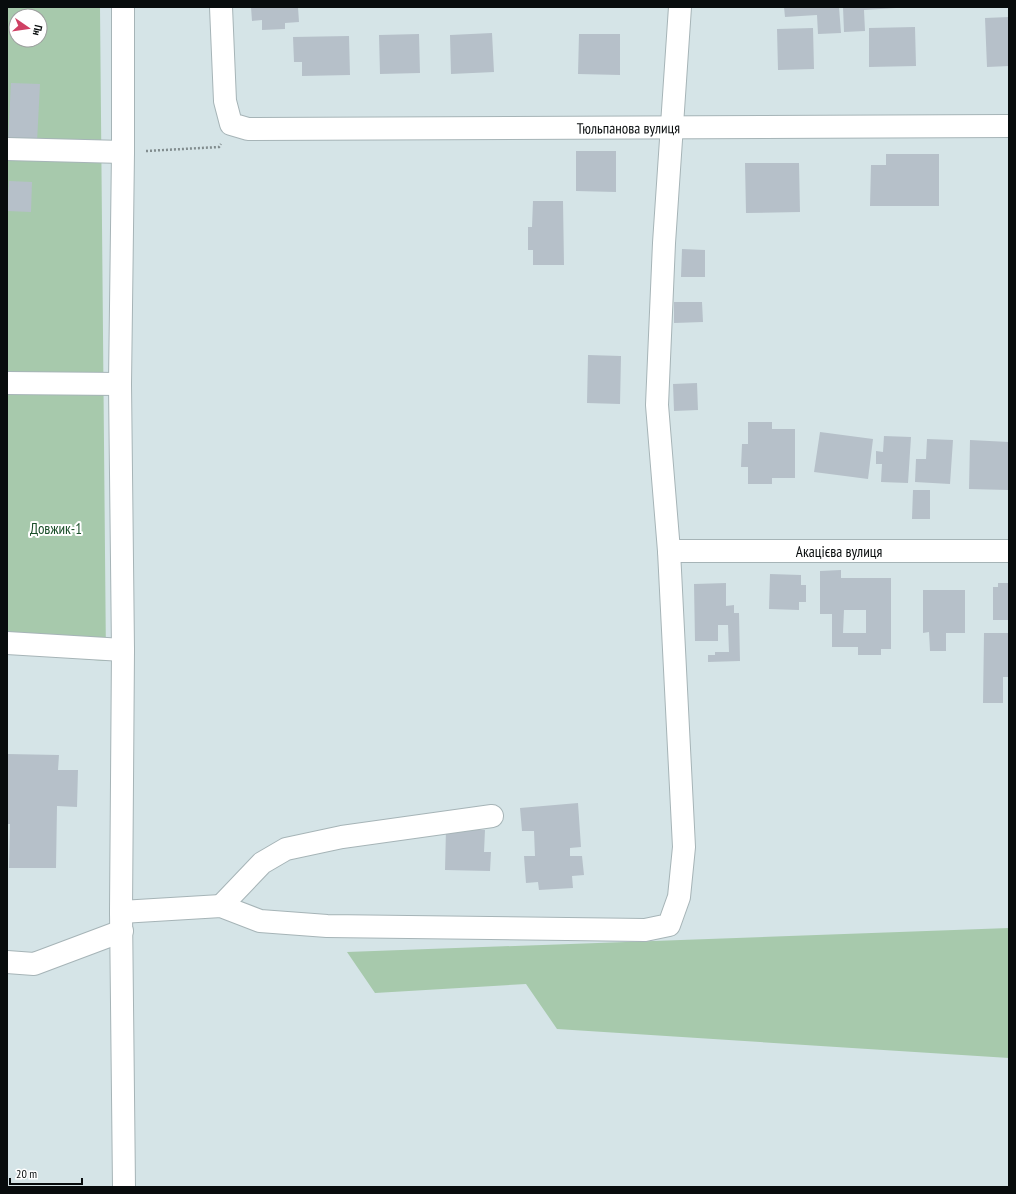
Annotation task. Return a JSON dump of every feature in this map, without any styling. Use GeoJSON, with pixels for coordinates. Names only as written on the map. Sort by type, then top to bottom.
{"type":"FeatureCollection","features":[{"type":"Feature","properties":{"kind":"street"},"geometry":{"type":"LineString","coordinates":[[123,7],[124,152],[120,384],[123,650],[121,921],[124,1187]]}},
{"type":"Feature","properties":{"kind":"street"},"geometry":{"type":"LineString","coordinates":[[221,7],[225,101],[239,126]]}},
{"type":"Feature","properties":{"kind":"street"},"geometry":{"type":"LineString","coordinates":[[7,962],[34,964],[121,921],[222,906],[260,921],[328,926],[645,930],[669,925],[679,897],[684,847],[669,551],[657,405],[664,243],[680,7]]}},
{"type":"Feature","properties":{"kind":"street","name":"Тюльпанова вулиця"},"geometry":{"type":"LineString","coordinates":[[239,126],[1009,126]]}},
{"type":"Feature","properties":{"kind":"street"},"geometry":{"type":"LineString","coordinates":[[7,149],[124,152]]}},
{"type":"Feature","properties":{"kind":"street"},"geometry":{"type":"LineString","coordinates":[[7,383],[120,384]]}},
{"type":"Feature","properties":{"kind":"street","name":"Акацієва вулиця"},"geometry":{"type":"LineString","coordinates":[[669,551],[1009,551]]}},
{"type":"Feature","properties":{"kind":"street"},"geometry":{"type":"LineString","coordinates":[[7,643],[123,650]]}},
{"type":"Feature","properties":{"kind":"street"},"geometry":{"type":"LineString","coordinates":[[222,906],[262,862],[286,849],[342,837],[492,816]]}},
{"type":"Feature","properties":{"kind":"path"},"geometry":{"type":"LineString","coordinates":[[124,152],[219,147],[239,126]]}},
{"type":"Feature","properties":{"kind":"green space","name":"Довжик-1"},"geometry":{"type":"Polygon","coordinates":[[[7,7],[100,7],[106,661],[7,653],[7,7]]]}},
{"type":"Feature","properties":{"kind":"green space"},"geometry":{"type":"Polygon","coordinates":[[[1009,928],[1009,1058],[557,1029],[526,984],[375,993],[347,952],[1009,928]]]}},
{"type":"Feature","properties":{"kind":"building"},"geometry":{"type":"Polygon","coordinates":[[[251,7],[298,7],[299,22],[285,23],[285,29],[262,30],[262,20],[252,21],[251,7]]]}},
{"type":"Feature","properties":{"kind":"building"},"geometry":{"type":"Polygon","coordinates":[[[784,7],[839,7],[841,33],[818,34],[817,15],[785,17],[784,7]]]}},
{"type":"Feature","properties":{"kind":"building"},"geometry":{"type":"Polygon","coordinates":[[[843,7],[896,8],[864,10],[865,31],[844,32],[843,7]]]}},
{"type":"Feature","properties":{"kind":"building"},"geometry":{"type":"Polygon","coordinates":[[[1009,17],[1009,66],[987,67],[985,18],[1009,17]]]}},
{"type":"Feature","properties":{"kind":"building"},"geometry":{"type":"Polygon","coordinates":[[[915,27],[916,66],[869,67],[869,28],[915,27]]]}},
{"type":"Feature","properties":{"kind":"building"},"geometry":{"type":"Polygon","coordinates":[[[813,28],[814,69],[778,70],[777,29],[813,28]]]}},
{"type":"Feature","properties":{"kind":"building"},"geometry":{"type":"Polygon","coordinates":[[[492,33],[494,72],[451,74],[450,35],[492,33]]]}},
{"type":"Feature","properties":{"kind":"building"},"geometry":{"type":"Polygon","coordinates":[[[419,34],[420,73],[380,74],[379,35],[419,34]]]}},
{"type":"Feature","properties":{"kind":"building"},"geometry":{"type":"Polygon","coordinates":[[[579,34],[620,34],[620,75],[578,74],[579,34]]]}},
{"type":"Feature","properties":{"kind":"building"},"geometry":{"type":"Polygon","coordinates":[[[349,36],[350,75],[302,76],[302,62],[294,62],[293,37],[349,36]]]}},
{"type":"Feature","properties":{"kind":"building"},"geometry":{"type":"Polygon","coordinates":[[[11,83],[40,84],[37,142],[8,141],[11,83]]]}},
{"type":"Feature","properties":{"kind":"building"},"geometry":{"type":"Polygon","coordinates":[[[576,151],[616,151],[616,192],[576,191],[576,151]]]}},
{"type":"Feature","properties":{"kind":"building"},"geometry":{"type":"Polygon","coordinates":[[[886,154],[939,154],[939,206],[870,206],[871,165],[886,165],[886,154]]]}},
{"type":"Feature","properties":{"kind":"building"},"geometry":{"type":"Polygon","coordinates":[[[745,163],[799,163],[800,212],[746,213],[745,163]]]}},
{"type":"Feature","properties":{"kind":"building"},"geometry":{"type":"Polygon","coordinates":[[[9,181],[32,182],[31,212],[7,211],[9,181]]]}},
{"type":"Feature","properties":{"kind":"building"},"geometry":{"type":"Polygon","coordinates":[[[533,201],[563,201],[564,265],[533,265],[533,250],[528,250],[528,227],[532,227],[533,201]]]}},
{"type":"Feature","properties":{"kind":"building"},"geometry":{"type":"Polygon","coordinates":[[[682,249],[705,250],[705,277],[681,277],[682,249]]]}},
{"type":"Feature","properties":{"kind":"building"},"geometry":{"type":"Polygon","coordinates":[[[674,302],[702,302],[703,322],[674,323],[674,302]]]}},
{"type":"Feature","properties":{"kind":"building"},"geometry":{"type":"Polygon","coordinates":[[[588,355],[621,356],[620,404],[587,403],[588,355]]]}},
{"type":"Feature","properties":{"kind":"building"},"geometry":{"type":"Polygon","coordinates":[[[697,383],[698,410],[674,411],[673,384],[697,383]]]}},
{"type":"Feature","properties":{"kind":"building"},"geometry":{"type":"Polygon","coordinates":[[[748,422],[772,422],[772,429],[795,429],[795,478],[772,478],[772,484],[748,484],[748,467],[741,467],[742,444],[748,444],[748,422]]]}},
{"type":"Feature","properties":{"kind":"building"},"geometry":{"type":"Polygon","coordinates":[[[820,432],[873,439],[868,479],[814,472],[820,432]]]}},
{"type":"Feature","properties":{"kind":"building"},"geometry":{"type":"Polygon","coordinates":[[[884,436],[911,437],[908,483],[881,482],[882,464],[876,464],[876,451],[883,452],[884,436]]]}},
{"type":"Feature","properties":{"kind":"building"},"geometry":{"type":"Polygon","coordinates":[[[927,439],[953,440],[950,484],[915,482],[916,459],[926,459],[927,439]]]}},
{"type":"Feature","properties":{"kind":"building"},"geometry":{"type":"Polygon","coordinates":[[[970,440],[1009,442],[1008,490],[969,489],[970,440]]]}},
{"type":"Feature","properties":{"kind":"building"},"geometry":{"type":"Polygon","coordinates":[[[913,490],[930,490],[930,519],[912,519],[913,490]]]}},
{"type":"Feature","properties":{"kind":"building"},"geometry":{"type":"Polygon","coordinates":[[[841,570],[841,578],[891,578],[891,649],[881,649],[881,655],[858,655],[858,647],[832,647],[832,614],[820,614],[820,571],[841,570]],[[844,610],[843,633],[866,633],[866,610],[844,610]]]}},
{"type":"Feature","properties":{"kind":"building"},"geometry":{"type":"Polygon","coordinates":[[[770,574],[801,575],[801,585],[806,585],[806,602],[799,602],[799,610],[769,609],[770,574]]]}},
{"type":"Feature","properties":{"kind":"building"},"geometry":{"type":"Polygon","coordinates":[[[726,583],[726,606],[734,605],[734,613],[739,613],[740,661],[708,662],[708,655],[715,655],[715,652],[729,652],[728,625],[718,625],[718,641],[695,641],[694,584],[726,583]]]}},
{"type":"Feature","properties":{"kind":"building"},"geometry":{"type":"Polygon","coordinates":[[[998,583],[1009,583],[1009,620],[993,620],[993,587],[998,587],[998,583]]]}},
{"type":"Feature","properties":{"kind":"building"},"geometry":{"type":"Polygon","coordinates":[[[923,590],[965,590],[965,633],[946,633],[946,651],[930,651],[929,632],[923,633],[923,590]]]}},
{"type":"Feature","properties":{"kind":"building"},"geometry":{"type":"Polygon","coordinates":[[[984,633],[1009,633],[1009,677],[1003,677],[1003,703],[983,703],[984,633]]]}},
{"type":"Feature","properties":{"kind":"building"},"geometry":{"type":"Polygon","coordinates":[[[7,754],[59,755],[58,770],[78,770],[77,807],[57,806],[56,868],[9,868],[10,824],[7,824],[7,754]]]}},
{"type":"Feature","properties":{"kind":"building"},"geometry":{"type":"Polygon","coordinates":[[[578,803],[581,847],[570,848],[570,856],[582,856],[584,875],[572,876],[573,888],[539,890],[538,882],[526,883],[524,856],[535,856],[534,831],[522,831],[520,808],[578,803]]]}},
{"type":"Feature","properties":{"kind":"building"},"geometry":{"type":"Polygon","coordinates":[[[446,829],[485,830],[484,852],[491,852],[490,871],[445,870],[446,829]]]}}]}
